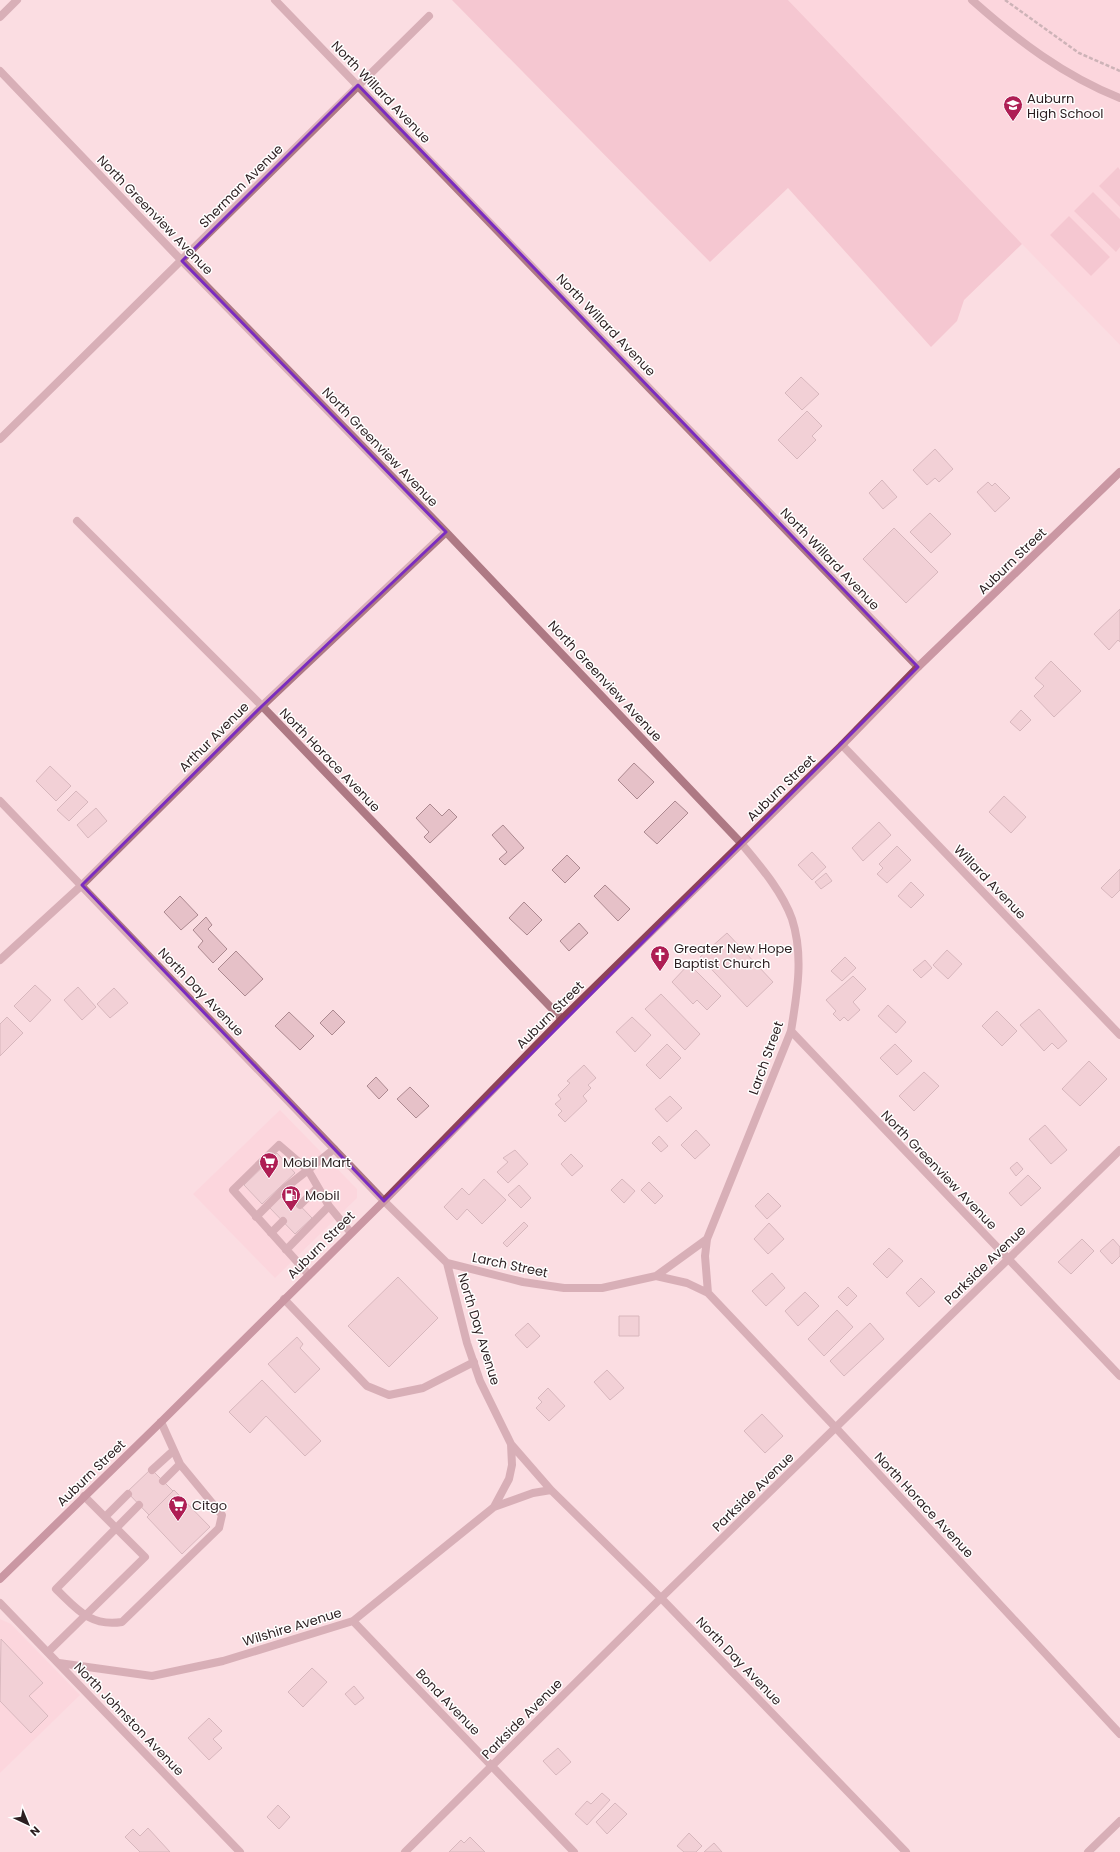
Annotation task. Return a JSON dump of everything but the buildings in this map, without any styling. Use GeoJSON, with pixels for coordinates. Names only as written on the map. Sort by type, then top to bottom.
{"type":"FeatureCollection","features":[{"type":"Feature","properties":{"kind":"main road","name":"Auburn Street"},"geometry":{"type":"LineString","coordinates":[[0,1579],[384,1201],[562,1020],[842,745],[918,667],[1120,472]]}},
{"type":"Feature","properties":{"kind":"street"},"geometry":{"type":"LineString","coordinates":[[0,17],[17,0]]}},
{"type":"Feature","properties":{"kind":"street","name":"North Willard Avenue"},"geometry":{"type":"LineString","coordinates":[[275,0],[918,667]]}},
{"type":"Feature","properties":{"kind":"street"},"geometry":{"type":"LineString","coordinates":[[972,0],[1010,33],[1053,65],[1120,98]]}},
{"type":"Feature","properties":{"kind":"street","name":"Sherman Avenue"},"geometry":{"type":"LineString","coordinates":[[0,439],[182,262],[358,85],[429,16]]}},
{"type":"Feature","properties":{"kind":"street","name":"North Greenview Avenue"},"geometry":{"type":"LineString","coordinates":[[0,71],[182,262],[446,532],[741,843]]}},
{"type":"Feature","properties":{"kind":"street","name":"North Horace Avenue"},"geometry":{"type":"LineString","coordinates":[[77,521],[262,706],[562,1020]]}},
{"type":"Feature","properties":{"kind":"street","name":"Arthur Avenue"},"geometry":{"type":"LineString","coordinates":[[0,960],[82,885],[262,706],[446,532]]}},
{"type":"Feature","properties":{"kind":"street","name":"Willard Avenue"},"geometry":{"type":"LineString","coordinates":[[842,745],[1120,1035]]}},
{"type":"Feature","properties":{"kind":"street","name":"North Day Avenue"},"geometry":{"type":"LineString","coordinates":[[0,801],[384,1201]]}},
{"type":"Feature","properties":{"kind":"street","name":"Larch Street"},"geometry":{"type":"LineString","coordinates":[[708,1294],[705,1256],[707,1239],[791,1031],[797,995],[799,965],[797,940],[791,918],[764,871],[741,843]]}},
{"type":"Feature","properties":{"kind":"street","name":"North Greenview Avenue"},"geometry":{"type":"LineString","coordinates":[[791,1031],[1120,1376]]}},
{"type":"Feature","properties":{"kind":"street"},"geometry":{"type":"LineString","coordinates":[[309,1275],[232,1190],[279,1145],[308,1170],[329,1206],[351,1233]]}},
{"type":"Feature","properties":{"kind":"street"},"geometry":{"type":"LineString","coordinates":[[256,1217],[285,1188],[334,1149]]}},
{"type":"Feature","properties":{"kind":"street","name":"Parkside Avenue"},"geometry":{"type":"LineString","coordinates":[[405,1852],[661,1598],[1120,1150]]}},
{"type":"Feature","properties":{"kind":"street"},"geometry":{"type":"LineString","coordinates":[[300,1205],[318,1187]]}},
{"type":"Feature","properties":{"kind":"street"},"geometry":{"type":"LineString","coordinates":[[384,1201],[447,1263]]}},
{"type":"Feature","properties":{"kind":"street"},"geometry":{"type":"LineString","coordinates":[[286,1250],[329,1206]]}},
{"type":"Feature","properties":{"kind":"street"},"geometry":{"type":"LineString","coordinates":[[271,1233],[283,1221]]}},
{"type":"Feature","properties":{"kind":"street","name":"Larch Street"},"geometry":{"type":"LineString","coordinates":[[447,1263],[523,1282],[564,1288],[602,1288],[656,1276],[707,1239]]}},
{"type":"Feature","properties":{"kind":"street","name":"North Day Avenue"},"geometry":{"type":"LineString","coordinates":[[447,1263],[480,1381],[510,1444],[551,1490],[661,1598],[906,1852]]}},
{"type":"Feature","properties":{"kind":"street","name":"Larch Street"},"geometry":{"type":"LineString","coordinates":[[656,1276],[687,1283],[708,1294]]}},
{"type":"Feature","properties":{"kind":"street","name":"North Horace Avenue"},"geometry":{"type":"LineString","coordinates":[[708,1294],[836,1428],[1120,1734]]}},
{"type":"Feature","properties":{"kind":"street"},"geometry":{"type":"LineString","coordinates":[[284,1299],[367,1386],[389,1395],[424,1388],[474,1362]]}},
{"type":"Feature","properties":{"kind":"street"},"geometry":{"type":"LineString","coordinates":[[139,1505],[56,1589],[85,1617],[108,1624],[122,1622],[219,1528],[222,1515],[180,1464],[161,1422]]}},
{"type":"Feature","properties":{"kind":"street","name":"North Day Avenue"},"geometry":{"type":"LineString","coordinates":[[494,1507],[509,1480],[512,1465],[510,1444]]}},
{"type":"Feature","properties":{"kind":"street"},"geometry":{"type":"LineString","coordinates":[[152,1470],[173,1451]]}},
{"type":"Feature","properties":{"kind":"street"},"geometry":{"type":"LineString","coordinates":[[163,1481],[180,1464]]}},
{"type":"Feature","properties":{"kind":"street"},"geometry":{"type":"LineString","coordinates":[[494,1507],[528,1494],[551,1490]]}},
{"type":"Feature","properties":{"kind":"street"},"geometry":{"type":"LineString","coordinates":[[105,1517],[128,1494]]}},
{"type":"Feature","properties":{"kind":"street"},"geometry":{"type":"LineString","coordinates":[[48,1652],[145,1557],[84,1496]]}},
{"type":"Feature","properties":{"kind":"street","name":"Wilshire Avenue"},"geometry":{"type":"LineString","coordinates":[[59,1663],[152,1676],[223,1661],[353,1621],[494,1507]]}},
{"type":"Feature","properties":{"kind":"street","name":"North Johnston Avenue"},"geometry":{"type":"LineString","coordinates":[[0,1603],[240,1852]]}},
{"type":"Feature","properties":{"kind":"street","name":"Bond Avenue"},"geometry":{"type":"LineString","coordinates":[[353,1621],[574,1852]]}},
{"type":"Feature","properties":{"kind":"street"},"geometry":{"type":"LineString","coordinates":[[1088,1852],[1120,1822]]}},
{"type":"Feature","properties":{"kind":"path"},"geometry":{"type":"LineString","coordinates":[[1005,0],[1079,53],[1120,71]]}},
{"type":"Feature","properties":{"kind":"highlighted area"},"geometry":{"type":"Polygon","coordinates":[[[358,85],[918,667],[384,1201],[82,885],[262,706],[446,532],[182,261],[358,85]]]}},
{"type":"Feature","properties":{"kind":"shaded area"},"geometry":{"type":"Polygon","coordinates":[[[452,0],[788,0],[1022,244],[964,300],[957,321],[931,347],[788,188],[710,262],[452,0]]]}},
{"type":"Feature","properties":{"kind":"shaded area","name":"Auburn High School"},"geometry":{"type":"Polygon","coordinates":[[[788,0],[1120,0],[1120,345],[1022,244],[788,0]]]}},
{"type":"Feature","properties":{"kind":"shaded area"},"geometry":{"type":"Polygon","coordinates":[[[1118,167],[1120,170],[1120,207],[1099,186],[1118,167]]]}},
{"type":"Feature","properties":{"kind":"shaded area"},"geometry":{"type":"Polygon","coordinates":[[[1093,192],[1120,219],[1120,247],[1116,252],[1074,211],[1093,192]]]}},
{"type":"Feature","properties":{"kind":"shaded area"},"geometry":{"type":"Polygon","coordinates":[[[1069,216],[1110,257],[1091,276],[1050,235],[1069,216]]]}},
{"type":"Feature","properties":{"kind":"shaded area"},"geometry":{"type":"Polygon","coordinates":[[[280,1110],[357,1189],[357,1198],[275,1278],[193,1194],[280,1110]]]}},
{"type":"Feature","properties":{"kind":"shaded area"},"geometry":{"type":"Polygon","coordinates":[[[0,1619],[11,1624],[80,1695],[0,1773],[0,1619]]]}},
{"type":"Feature","properties":{"kind":"place","name":"Auburn High School"},"geometry":{"type":"Point","coordinates":[1013,122]}},
{"type":"Feature","properties":{"kind":"place","name":"Greater New Hope Baptist Church"},"geometry":{"type":"Point","coordinates":[660,972]}},
{"type":"Feature","properties":{"kind":"place","name":"Mobil Mart"},"geometry":{"type":"Point","coordinates":[269,1179]}},
{"type":"Feature","properties":{"kind":"place","name":"Mobil"},"geometry":{"type":"Point","coordinates":[291,1212]}},
{"type":"Feature","properties":{"kind":"place","name":"Citgo"},"geometry":{"type":"Point","coordinates":[178,1522]}}]}
